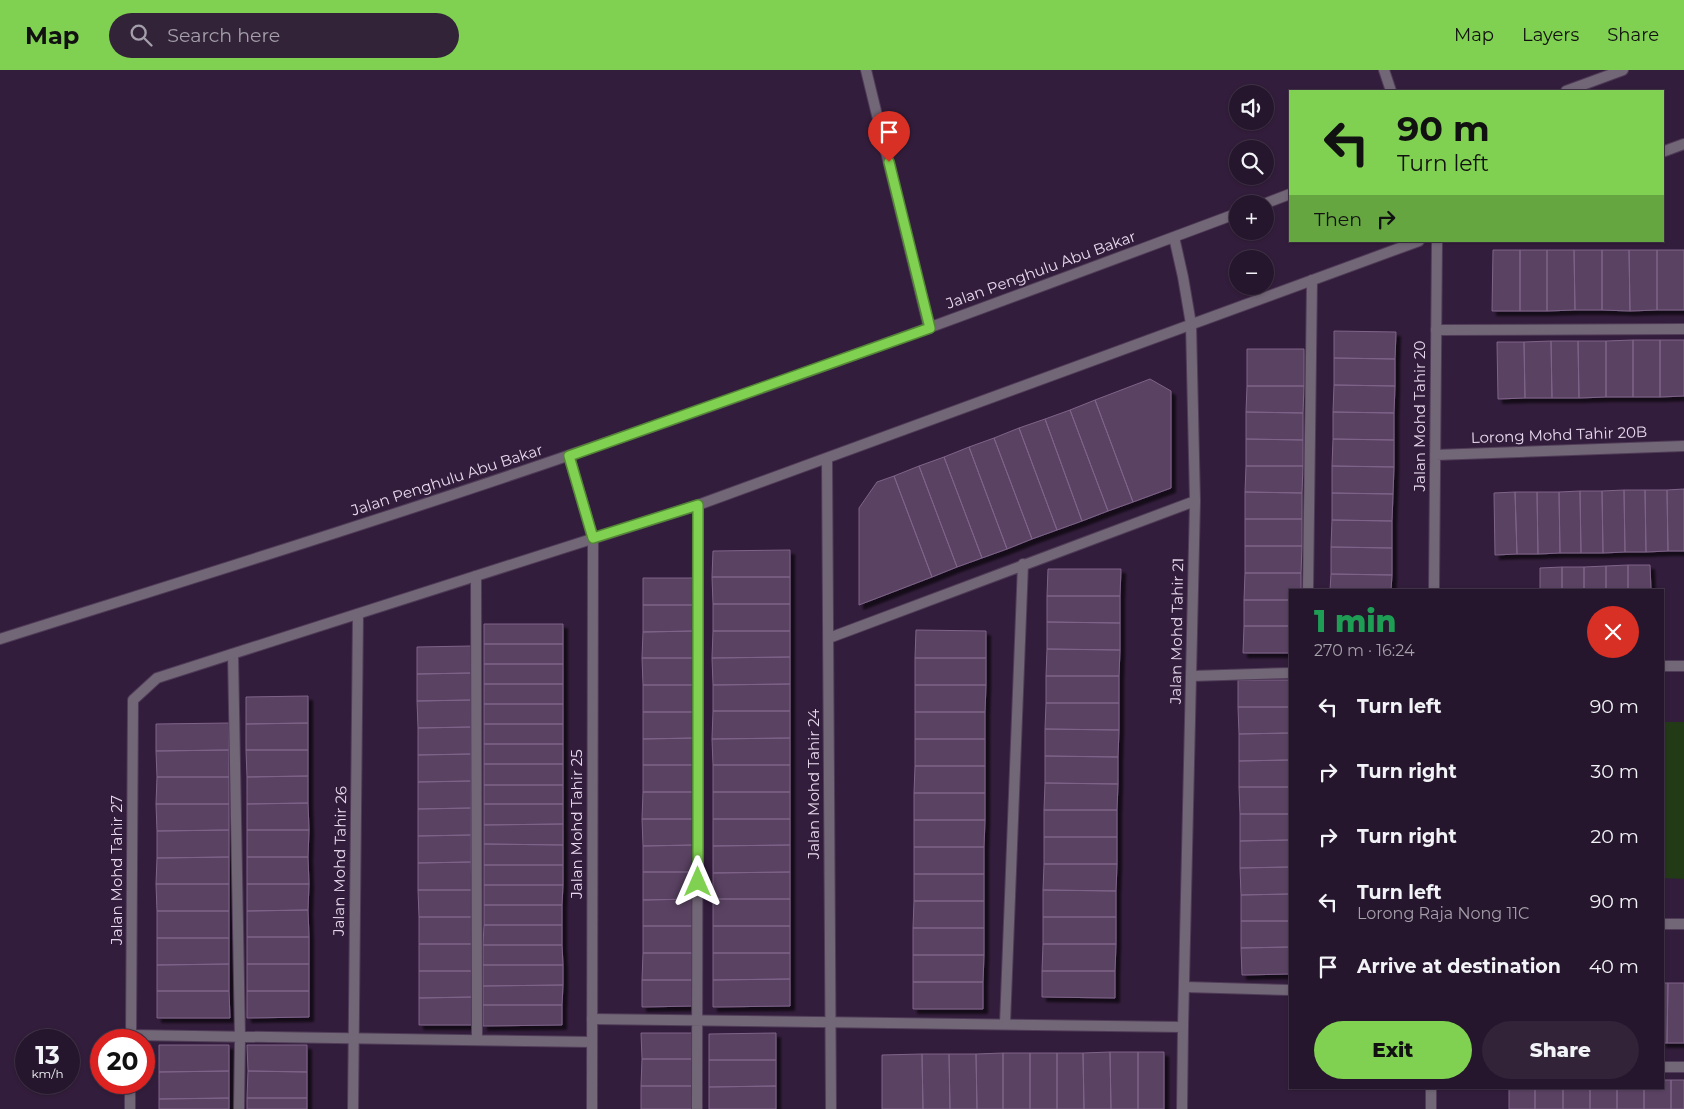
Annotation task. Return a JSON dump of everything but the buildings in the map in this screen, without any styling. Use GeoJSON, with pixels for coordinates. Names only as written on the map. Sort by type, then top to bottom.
{"type":"FeatureCollection","features":[{"type":"Feature","properties":{"kind":"street"},"geometry":{"type":"LineString","coordinates":[[866,70],[930,328]]}},
{"type":"Feature","properties":{"kind":"street"},"geometry":{"type":"LineString","coordinates":[[1384,70],[1391,90]]}},
{"type":"Feature","properties":{"kind":"street"},"geometry":{"type":"LineString","coordinates":[[1569,90],[1623,70]]}},
{"type":"Feature","properties":{"kind":"street"},"geometry":{"type":"LineString","coordinates":[[1664,151],[1684,144]]}},
{"type":"Feature","properties":{"kind":"street"},"geometry":{"type":"LineString","coordinates":[[1274,200],[1289,194]]}},
{"type":"Feature","properties":{"kind":"street","name":"Jalan Penghulu Abu Bakar"},"geometry":{"type":"LineString","coordinates":[[0,639],[252,560],[569,456],[930,328],[1229,216]]}},
{"type":"Feature","properties":{"kind":"street","name":"Jalan Mohd Tahir 21"},"geometry":{"type":"LineString","coordinates":[[1174,237],[1191,324],[1195,501],[1182,1109]]}},
{"type":"Feature","properties":{"kind":"street"},"geometry":{"type":"LineString","coordinates":[[239,1109],[240,1038],[233,654],[698,505],[1416,242]]}},
{"type":"Feature","properties":{"kind":"street","name":"Jalan Mohd Tahir 20"},"geometry":{"type":"LineString","coordinates":[[1434,589],[1437,242]]}},
{"type":"Feature","properties":{"kind":"street"},"geometry":{"type":"LineString","coordinates":[[1308,589],[1312,280]]}},
{"type":"Feature","properties":{"kind":"street"},"geometry":{"type":"LineString","coordinates":[[1436,330],[1684,329]]}},
{"type":"Feature","properties":{"kind":"street","name":"Lorong Mohd Tahir 20B"},"geometry":{"type":"LineString","coordinates":[[1435,455],[1684,446]]}},
{"type":"Feature","properties":{"kind":"street","name":"Jalan Mohd Tahir 25"},"geometry":{"type":"LineString","coordinates":[[569,456],[593,538],[592,1109]]}},
{"type":"Feature","properties":{"kind":"street","name":"Jalan Mohd Tahir 24"},"geometry":{"type":"LineString","coordinates":[[827,458],[831,1109]]}},
{"type":"Feature","properties":{"kind":"street"},"geometry":{"type":"LineString","coordinates":[[829,638],[1195,501]]}},
{"type":"Feature","properties":{"kind":"street"},"geometry":{"type":"LineString","coordinates":[[697,1109],[698,505]]}},
{"type":"Feature","properties":{"kind":"street"},"geometry":{"type":"LineString","coordinates":[[1005,1024],[1023,564]]}},
{"type":"Feature","properties":{"kind":"street"},"geometry":{"type":"LineString","coordinates":[[476,576],[477,1039]]}},
{"type":"Feature","properties":{"kind":"street","name":"Jalan Mohd Tahir 26"},"geometry":{"type":"LineString","coordinates":[[354,1109],[353,1038],[358,614]]}},
{"type":"Feature","properties":{"kind":"street","name":"Jalan Mohd Tahir 27"},"geometry":{"type":"LineString","coordinates":[[131,1029],[133,700],[157,678],[233,654]]}},
{"type":"Feature","properties":{"kind":"street"},"geometry":{"type":"LineString","coordinates":[[1664,666],[1684,666]]}},
{"type":"Feature","properties":{"kind":"street"},"geometry":{"type":"LineString","coordinates":[[1192,676],[1289,672]]}},
{"type":"Feature","properties":{"kind":"street"},"geometry":{"type":"LineString","coordinates":[[1664,924],[1684,924]]}},
{"type":"Feature","properties":{"kind":"street"},"geometry":{"type":"LineString","coordinates":[[1185,987],[1289,990]]}},
{"type":"Feature","properties":{"kind":"street"},"geometry":{"type":"LineString","coordinates":[[592,1019],[1183,1027]]}},
{"type":"Feature","properties":{"kind":"street"},"geometry":{"type":"LineString","coordinates":[[155,1038],[477,1039],[592,1042]]}},
{"type":"Feature","properties":{"kind":"street"},"geometry":{"type":"LineString","coordinates":[[1664,1067],[1684,1067]]}},
{"type":"Feature","properties":{"kind":"street"},"geometry":{"type":"LineString","coordinates":[[1431,1089],[1431,1109]]}},
{"type":"Feature","properties":{"kind":"street"},"geometry":{"type":"LineString","coordinates":[[130,1094],[130,1109]]}},
{"type":"Feature","properties":{"kind":"green space"},"geometry":{"type":"Polygon","coordinates":[[[1664,722],[1684,722],[1684,879],[1664,878],[1664,722]]]}},
{"type":"Feature","properties":{"kind":"route"},"geometry":{"type":"LineString","coordinates":[[698,882],[698,505],[593,538],[569,456],[930,328],[889,162]]}}]}
